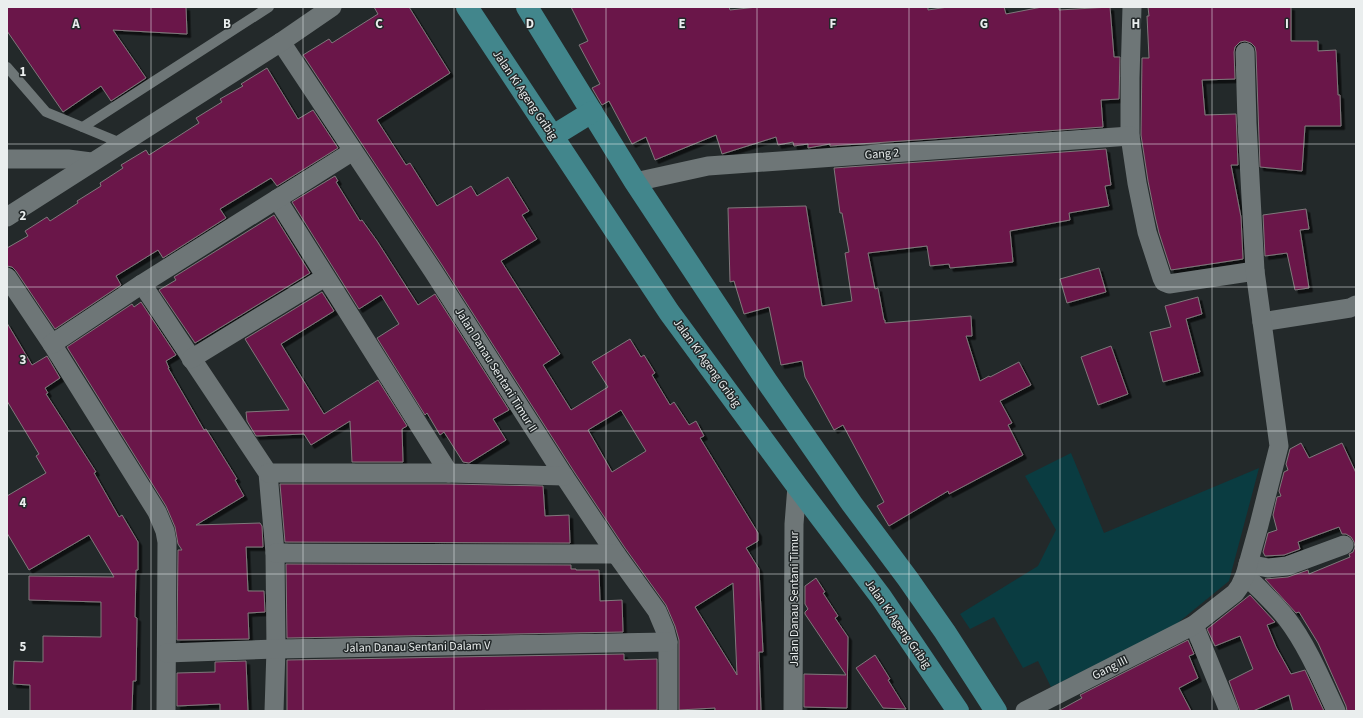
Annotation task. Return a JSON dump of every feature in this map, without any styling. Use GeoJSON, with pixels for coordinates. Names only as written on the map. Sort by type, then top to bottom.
{"type":"FeatureCollection","features":[{"type":"Feature","properties":{"kind":"main road","name":"Jalan Ki Ageng Gribig"},"geometry":{"type":"LineString","coordinates":[[467,7],[669,312],[796,486],[881,598],[958,711]]}},
{"type":"Feature","properties":{"kind":"main road"},"geometry":{"type":"LineString","coordinates":[[530,8],[635,182],[766,380],[852,504],[916,590],[996,711]]}},
{"type":"Feature","properties":{"kind":"main road"},"geometry":{"type":"LineString","coordinates":[[553,136],[592,112]]}},
{"type":"Feature","properties":{"kind":"street"},"geometry":{"type":"LineString","coordinates":[[7,217],[281,42],[332,7]]}},
{"type":"Feature","properties":{"kind":"street"},"geometry":{"type":"LineString","coordinates":[[1132,7],[1130,136],[1137,183],[1147,232],[1162,278],[1164,282],[1172,284],[1255,271]]}},
{"type":"Feature","properties":{"kind":"street","name":"Jalan Danau Sentani Timur II"},"geometry":{"type":"LineString","coordinates":[[281,42],[433,271],[564,476],[616,554],[657,611],[668,642],[668,711]]}},
{"type":"Feature","properties":{"kind":"street","name":"Gang III"},"geometry":{"type":"LineString","coordinates":[[1025,711],[1194,625],[1234,593],[1240,586],[1246,570],[1259,525],[1278,446],[1255,271],[1246,123],[1245,52]]}},
{"type":"Feature","properties":{"kind":"street","name":"Gang 2"},"geometry":{"type":"LineString","coordinates":[[635,182],[708,166],[1130,136]]}},
{"type":"Feature","properties":{"kind":"street"},"geometry":{"type":"LineString","coordinates":[[52,344],[142,284],[353,151]]}},
{"type":"Feature","properties":{"kind":"street"},"geometry":{"type":"LineString","coordinates":[[7,159],[68,159],[91,162]]}},
{"type":"Feature","properties":{"kind":"street"},"geometry":{"type":"LineString","coordinates":[[277,199],[449,473]]}},
{"type":"Feature","properties":{"kind":"street"},"geometry":{"type":"LineString","coordinates":[[7,277],[52,344],[163,524],[168,542],[166,711]]}},
{"type":"Feature","properties":{"kind":"street"},"geometry":{"type":"LineString","coordinates":[[191,359],[325,277]]}},
{"type":"Feature","properties":{"kind":"street"},"geometry":{"type":"LineString","coordinates":[[142,284],[268,473],[275,553],[276,649],[274,711]]}},
{"type":"Feature","properties":{"kind":"street"},"geometry":{"type":"LineString","coordinates":[[1262,322],[1350,308],[1356,305]]}},
{"type":"Feature","properties":{"kind":"street"},"geometry":{"type":"LineString","coordinates":[[268,473],[449,473],[564,476]]}},
{"type":"Feature","properties":{"kind":"street","name":"Jalan Danau Sentani Timur"},"geometry":{"type":"LineString","coordinates":[[793,711],[794,524],[796,486]]}},
{"type":"Feature","properties":{"kind":"street"},"geometry":{"type":"LineString","coordinates":[[1246,570],[1287,566],[1344,545]]}},
{"type":"Feature","properties":{"kind":"street"},"geometry":{"type":"LineString","coordinates":[[275,553],[616,554]]}},
{"type":"Feature","properties":{"kind":"street"},"geometry":{"type":"LineString","coordinates":[[1246,570],[1288,620],[1303,644],[1336,711]]}},
{"type":"Feature","properties":{"kind":"street"},"geometry":{"type":"LineString","coordinates":[[1194,625],[1229,711]]}},
{"type":"Feature","properties":{"kind":"street","name":"Jalan Danau Sentani Dalam V"},"geometry":{"type":"LineString","coordinates":[[167,653],[276,649],[668,642]]}},
{"type":"Feature","properties":{"kind":"lane"},"geometry":{"type":"LineString","coordinates":[[83,127],[269,7]]}},
{"type":"Feature","properties":{"kind":"lane"},"geometry":{"type":"LineString","coordinates":[[7,67],[46,112],[121,143]]}},
{"type":"Feature","properties":{"kind":"shaded area"},"geometry":{"type":"Polygon","coordinates":[[[1071,453],[1104,533],[1259,468],[1229,581],[1174,626],[1051,687],[1038,661],[1023,668],[994,617],[970,629],[960,614],[1038,566],[1056,530],[1025,476],[1071,453]]]}},
{"type":"Feature","properties":{"kind":"building"},"geometry":{"type":"Polygon","coordinates":[[[7,7],[186,7],[187,34],[113,30],[146,78],[111,101],[101,86],[63,112],[7,31],[7,7]]]}},
{"type":"Feature","properties":{"kind":"building"},"geometry":{"type":"Polygon","coordinates":[[[374,7],[409,7],[450,73],[377,120],[406,165],[410,163],[437,206],[471,186],[477,196],[508,177],[529,211],[522,215],[537,239],[501,261],[560,354],[543,365],[571,410],[608,387],[592,362],[630,339],[641,357],[644,355],[655,373],[652,375],[670,405],[674,402],[689,425],[696,421],[704,436],[700,438],[758,533],[758,541],[746,548],[759,569],[763,652],[759,652],[761,711],[715,711],[715,708],[679,710],[679,640],[666,605],[625,548],[573,470],[442,265],[303,55],[329,39],[332,43],[378,14],[374,7]],[[621,410],[588,430],[612,472],[646,451],[621,410]],[[733,583],[695,607],[737,675],[733,583]]]}},
{"type":"Feature","properties":{"kind":"building"},"geometry":{"type":"Polygon","coordinates":[[[571,7],[729,7],[730,10],[757,7],[928,7],[928,10],[948,7],[1004,7],[1006,14],[1042,7],[1059,7],[1059,10],[1110,7],[1114,57],[1120,57],[1119,99],[1101,100],[1103,127],[830,146],[830,144],[808,148],[808,144],[794,146],[793,142],[778,145],[776,137],[722,154],[716,135],[655,160],[646,137],[632,144],[609,101],[602,105],[592,88],[600,84],[579,45],[588,41],[571,7]]]}},
{"type":"Feature","properties":{"kind":"building"},"geometry":{"type":"Polygon","coordinates":[[[1148,7],[1291,7],[1291,41],[1318,41],[1318,51],[1336,50],[1341,126],[1305,126],[1302,171],[1260,167],[1256,52],[1255,47],[1251,43],[1245,41],[1240,42],[1235,47],[1235,79],[1202,80],[1205,115],[1236,114],[1238,165],[1231,165],[1241,217],[1243,259],[1171,270],[1155,216],[1141,135],[1142,58],[1149,58],[1148,7]]]}},
{"type":"Feature","properties":{"kind":"building"},"geometry":{"type":"Polygon","coordinates":[[[267,68],[298,119],[313,110],[338,148],[277,186],[271,178],[220,209],[226,218],[163,258],[158,250],[116,276],[121,285],[55,329],[16,271],[12,267],[7,266],[7,248],[28,236],[25,231],[47,217],[50,221],[78,203],[77,201],[101,186],[100,183],[123,168],[121,165],[146,150],[149,155],[199,123],[196,118],[222,102],[220,99],[243,86],[241,84],[267,68]]]}},
{"type":"Feature","properties":{"kind":"building"},"geometry":{"type":"Polygon","coordinates":[[[1106,149],[1111,185],[1105,186],[1109,206],[1069,213],[1070,220],[1010,231],[1013,262],[950,268],[949,264],[930,266],[927,246],[868,253],[875,289],[878,288],[885,323],[971,316],[972,336],[966,336],[980,381],[1019,362],[1031,385],[1000,401],[1012,423],[1008,425],[1023,455],[949,494],[948,491],[889,526],[877,506],[884,502],[843,425],[834,430],[805,377],[802,361],[781,365],[769,307],[744,314],[734,281],[730,282],[728,208],[806,206],[822,306],[852,301],[845,253],[849,252],[842,213],[840,213],[834,168],[1106,149]]]}},
{"type":"Feature","properties":{"kind":"building"},"geometry":{"type":"Polygon","coordinates":[[[335,176],[338,181],[336,182],[360,221],[362,220],[377,241],[418,305],[435,294],[509,410],[493,419],[506,440],[469,463],[463,462],[444,432],[440,435],[427,413],[425,415],[377,338],[399,324],[381,295],[359,309],[292,202],[335,176]]]}},
{"type":"Feature","properties":{"kind":"building"},"geometry":{"type":"Polygon","coordinates":[[[1306,209],[1309,229],[1300,230],[1309,288],[1295,290],[1287,253],[1265,256],[1263,215],[1306,209]]]}},
{"type":"Feature","properties":{"kind":"building"},"geometry":{"type":"Polygon","coordinates":[[[274,215],[310,273],[195,343],[159,290],[176,280],[174,277],[274,215]]]}},
{"type":"Feature","properties":{"kind":"building"},"geometry":{"type":"Polygon","coordinates":[[[1099,268],[1106,292],[1067,303],[1060,279],[1099,268]]]}},
{"type":"Feature","properties":{"kind":"building"},"geometry":{"type":"Polygon","coordinates":[[[322,292],[334,311],[281,344],[324,414],[378,380],[407,426],[402,429],[403,462],[352,462],[350,421],[311,445],[304,434],[256,436],[247,421],[246,412],[289,410],[245,339],[322,292]]]}},
{"type":"Feature","properties":{"kind":"building"},"geometry":{"type":"Polygon","coordinates":[[[1198,297],[1202,314],[1186,319],[1200,372],[1163,382],[1150,332],[1171,327],[1165,306],[1198,297]]]}},
{"type":"Feature","properties":{"kind":"building"},"geometry":{"type":"Polygon","coordinates":[[[141,302],[176,355],[166,361],[168,368],[204,430],[206,429],[237,479],[235,480],[244,496],[196,525],[260,523],[262,526],[263,547],[246,547],[248,591],[264,591],[265,612],[248,613],[249,639],[177,640],[178,550],[182,550],[178,544],[175,527],[166,506],[67,347],[132,304],[134,307],[141,302]]]}},
{"type":"Feature","properties":{"kind":"building"},"geometry":{"type":"Polygon","coordinates":[[[7,323],[32,365],[47,356],[60,378],[45,388],[48,393],[46,394],[96,472],[94,473],[119,517],[122,515],[138,542],[135,617],[137,618],[136,681],[133,681],[132,711],[30,711],[30,685],[13,684],[14,661],[43,662],[43,636],[101,637],[101,602],[29,600],[29,576],[114,577],[89,535],[29,570],[7,533],[7,496],[46,473],[36,456],[39,454],[7,401],[7,323]]]}},
{"type":"Feature","properties":{"kind":"building"},"geometry":{"type":"Polygon","coordinates":[[[1111,346],[1128,394],[1098,405],[1081,357],[1111,346]]]}},
{"type":"Feature","properties":{"kind":"building"},"geometry":{"type":"Polygon","coordinates":[[[1301,443],[1309,458],[1342,443],[1356,473],[1356,711],[1347,711],[1318,643],[1299,612],[1296,613],[1265,579],[1288,577],[1308,570],[1309,574],[1350,557],[1349,554],[1353,552],[1355,547],[1351,537],[1346,534],[1342,534],[1339,527],[1298,542],[1300,549],[1284,555],[1265,556],[1263,552],[1268,533],[1277,530],[1273,515],[1277,497],[1281,496],[1279,491],[1284,472],[1288,470],[1286,464],[1290,449],[1301,443]]]}},
{"type":"Feature","properties":{"kind":"building"},"geometry":{"type":"Polygon","coordinates":[[[280,484],[449,484],[543,486],[545,516],[569,515],[570,543],[285,542],[280,484]]]}},
{"type":"Feature","properties":{"kind":"building"},"geometry":{"type":"Polygon","coordinates":[[[286,564],[571,565],[571,569],[576,570],[599,570],[600,601],[622,600],[623,632],[287,638],[286,564]]]}},
{"type":"Feature","properties":{"kind":"building"},"geometry":{"type":"Polygon","coordinates":[[[816,578],[825,592],[823,593],[838,616],[835,618],[848,637],[847,708],[804,707],[804,674],[846,675],[805,614],[808,609],[805,604],[805,586],[816,578]]]}},
{"type":"Feature","properties":{"kind":"building"},"geometry":{"type":"Polygon","coordinates":[[[1250,595],[1275,622],[1267,625],[1276,647],[1291,674],[1305,670],[1324,711],[1293,711],[1289,695],[1253,711],[1240,711],[1229,681],[1253,669],[1240,636],[1215,646],[1207,629],[1250,595]]]}},
{"type":"Feature","properties":{"kind":"building"},"geometry":{"type":"Polygon","coordinates":[[[1188,640],[1194,654],[1189,656],[1198,678],[1179,688],[1191,711],[1058,711],[1082,698],[1080,695],[1188,640]]]}},
{"type":"Feature","properties":{"kind":"building"},"geometry":{"type":"Polygon","coordinates":[[[624,654],[624,660],[657,659],[657,710],[287,711],[287,660],[624,654]]]}},
{"type":"Feature","properties":{"kind":"building"},"geometry":{"type":"Polygon","coordinates":[[[875,655],[906,709],[883,708],[856,668],[875,655]]]}},
{"type":"Feature","properties":{"kind":"building"},"geometry":{"type":"Polygon","coordinates":[[[246,661],[248,711],[220,711],[220,704],[177,706],[177,673],[215,672],[215,662],[246,661]]]}}]}
